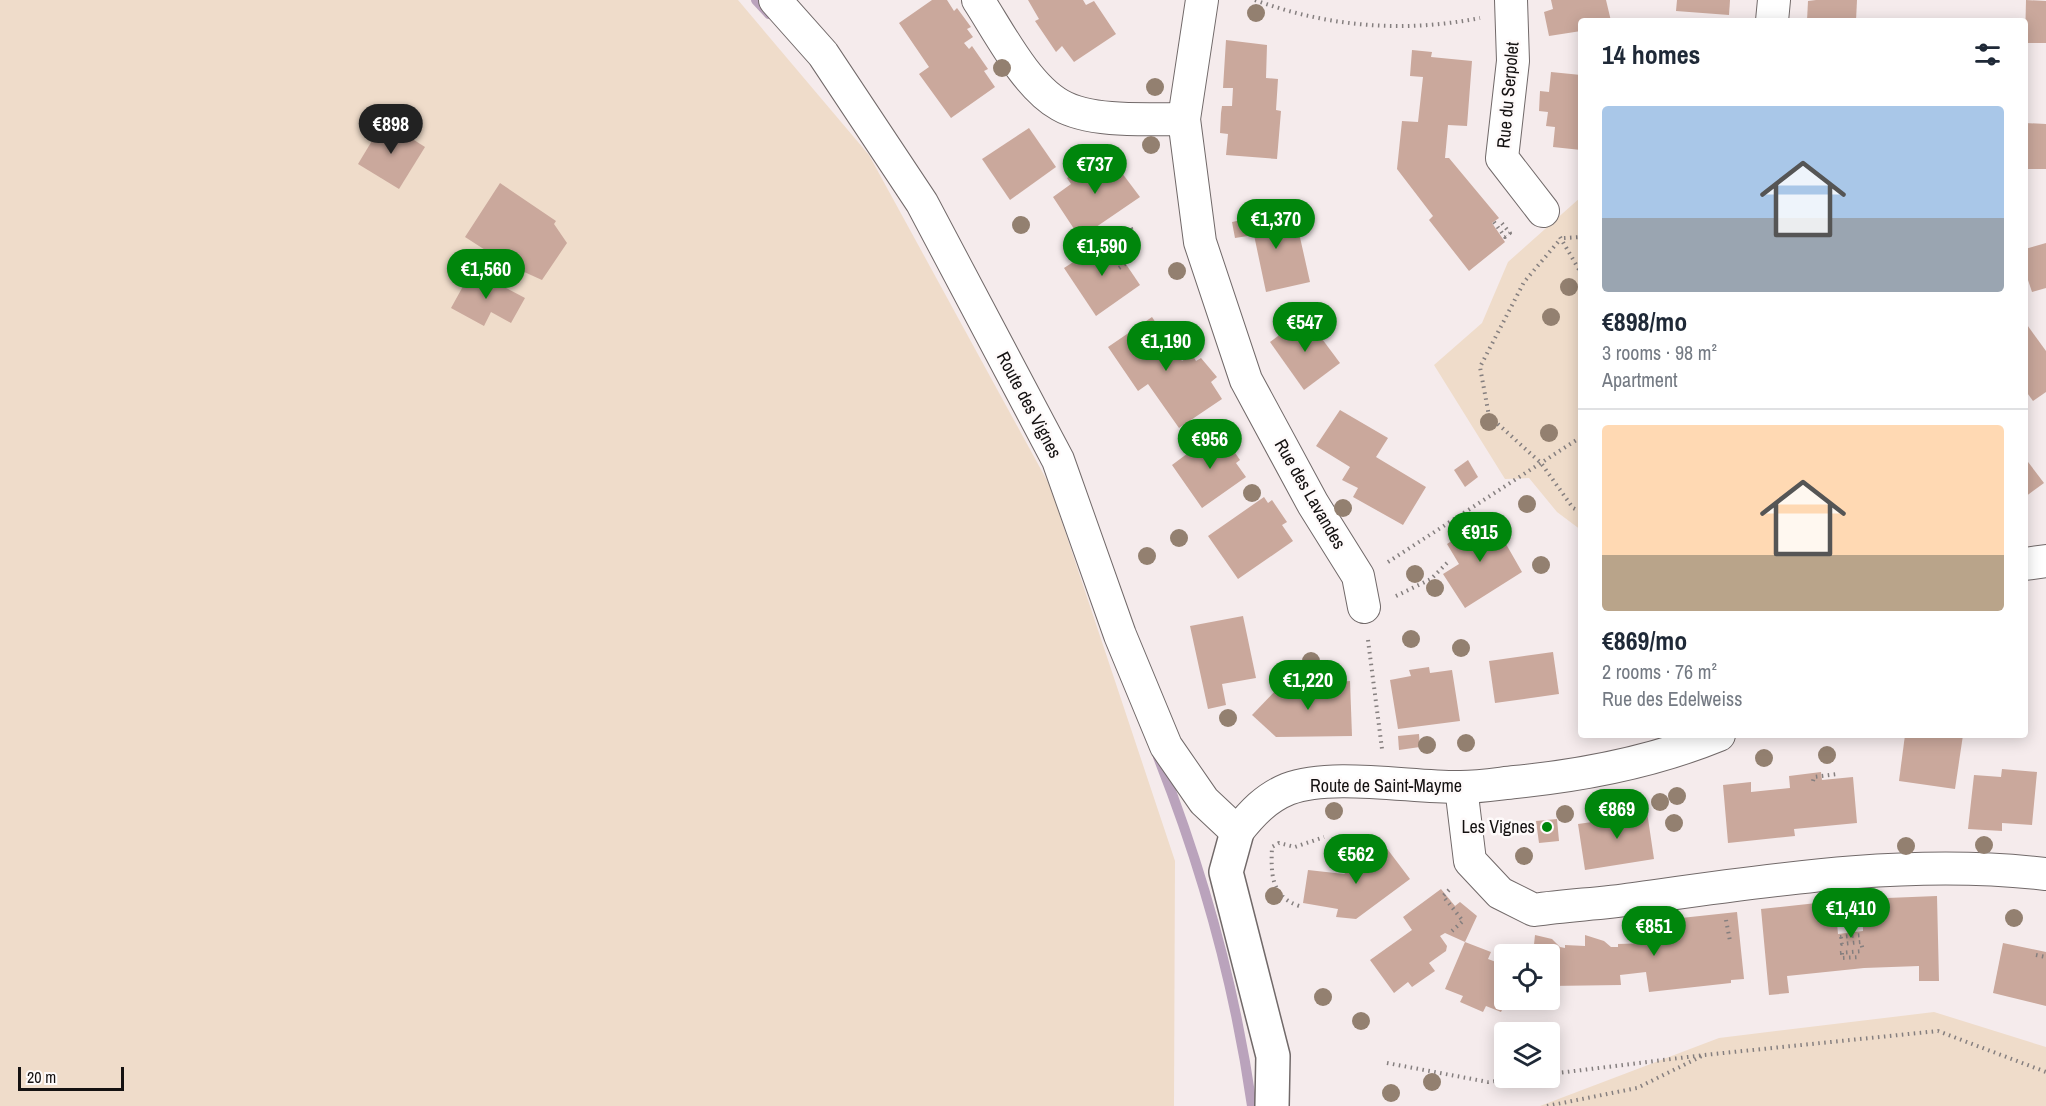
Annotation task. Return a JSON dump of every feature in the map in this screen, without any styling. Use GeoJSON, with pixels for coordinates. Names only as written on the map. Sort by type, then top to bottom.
{"type":"FeatureCollection","features":[{"type":"Feature","properties":{"kind":"street","name":"Route des Vignes"},"geometry":{"type":"LineString","coordinates":[[776,0],[823,54],[922,203],[1058,459],[1119,635],[1166,746],[1204,801],[1237,832]]}},
{"type":"Feature","properties":{"kind":"street"},"geometry":{"type":"LineString","coordinates":[[978,0],[1026,74],[1061,106],[1104,118],[1184,119]]}},
{"type":"Feature","properties":{"kind":"street","name":"Rue des Lavandes"},"geometry":{"type":"LineString","coordinates":[[1202,0],[1184,119],[1200,242],[1246,380],[1313,504],[1358,576],[1364,607]]}},
{"type":"Feature","properties":{"kind":"street"},"geometry":{"type":"LineString","coordinates":[[1772,18],[1774,0]]}},
{"type":"Feature","properties":{"kind":"street","name":"Rue du Serpolet"},"geometry":{"type":"LineString","coordinates":[[1512,6],[1513,61],[1502,158],[1543,212]]}},
{"type":"Feature","properties":{"kind":"street"},"geometry":{"type":"LineString","coordinates":[[2028,564],[2046,561]]}},
{"type":"Feature","properties":{"kind":"street","name":"Route de Saint-Mayme"},"geometry":{"type":"LineString","coordinates":[[1272,1106],[1272,1056],[1226,872],[1237,832],[1256,807],[1289,789],[1317,783],[1386,782],[1461,787],[1558,778],[1628,765],[1675,753],[1712,738]]}},
{"type":"Feature","properties":{"kind":"street"},"geometry":{"type":"LineString","coordinates":[[1461,787],[1470,861],[1500,893],[1533,910],[1792,878],[1894,869],[1995,868],[2046,874]]}},
{"type":"Feature","properties":{"kind":"path"},"geometry":{"type":"LineString","coordinates":[[1255,0],[1294,14],[1365,26],[1442,25],[1512,6]]}},
{"type":"Feature","properties":{"kind":"path"},"geometry":{"type":"LineString","coordinates":[[1494,222],[1505,237],[1510,233],[1500,221]]}},
{"type":"Feature","properties":{"kind":"path"},"geometry":{"type":"LineString","coordinates":[[1106,241],[1120,267],[1131,260],[1138,243],[1129,224]]}},
{"type":"Feature","properties":{"kind":"path"},"geometry":{"type":"LineString","coordinates":[[1578,237],[1561,239],[1524,282],[1480,367],[1490,416],[1541,463],[1573,508],[1578,510]]}},
{"type":"Feature","properties":{"kind":"path"},"geometry":{"type":"LineString","coordinates":[[1561,239],[1578,268]]}},
{"type":"Feature","properties":{"kind":"path"},"geometry":{"type":"LineString","coordinates":[[1358,576],[1395,559],[1578,439]]}},
{"type":"Feature","properties":{"kind":"path"},"geometry":{"type":"LineString","coordinates":[[1400,594],[1431,579],[1447,563]]}},
{"type":"Feature","properties":{"kind":"path"},"geometry":{"type":"LineString","coordinates":[[1364,607],[1386,782]]}},
{"type":"Feature","properties":{"kind":"path"},"geometry":{"type":"LineString","coordinates":[[1294,687],[1294,679],[1300,670],[1335,665]]}},
{"type":"Feature","properties":{"kind":"path"},"geometry":{"type":"LineString","coordinates":[[1813,781],[1814,777],[1837,774]]}},
{"type":"Feature","properties":{"kind":"path"},"geometry":{"type":"LineString","coordinates":[[1617,796],[1620,818]]}},
{"type":"Feature","properties":{"kind":"path"},"geometry":{"type":"LineString","coordinates":[[1299,906],[1285,897],[1271,877],[1272,847],[1279,843],[1294,847],[1324,837]]}},
{"type":"Feature","properties":{"kind":"path"},"geometry":{"type":"LineString","coordinates":[[1449,890],[1443,896],[1463,921],[1452,931]]}},
{"type":"Feature","properties":{"kind":"path"},"geometry":{"type":"LineString","coordinates":[[1850,915],[1852,934]]}},
{"type":"Feature","properties":{"kind":"path"},"geometry":{"type":"LineString","coordinates":[[1859,957],[1842,958],[1841,953],[1863,951],[1861,942],[1842,944],[1840,937],[1863,934]]}},
{"type":"Feature","properties":{"kind":"path"},"geometry":{"type":"LineString","coordinates":[[2036,955],[2046,957]]}},
{"type":"Feature","properties":{"kind":"path"},"geometry":{"type":"LineString","coordinates":[[1560,1073],[1704,1054],[1938,1031],[2046,1072]]}},
{"type":"Feature","properties":{"kind":"path"},"geometry":{"type":"LineString","coordinates":[[1547,1106],[1637,1088],[1704,1054]]}},
{"type":"Feature","properties":{"kind":"path"},"geometry":{"type":"LineString","coordinates":[[1388,1063],[1494,1081]]}},
{"type":"Feature","properties":{"kind":"shaded area"},"geometry":{"type":"Polygon","coordinates":[[[0,0],[738,0],[869,155],[1050,486],[1175,861],[1174,1106],[0,1106],[0,0]]]}},
{"type":"Feature","properties":{"kind":"shaded area"},"geometry":{"type":"Polygon","coordinates":[[[1578,200],[1578,528],[1557,512],[1529,478],[1505,479],[1434,365],[1482,323],[1508,262],[1578,200]]]}},
{"type":"Feature","properties":{"kind":"shaded area"},"geometry":{"type":"Polygon","coordinates":[[[1934,1012],[2046,1047],[2046,1106],[1540,1106],[1719,1038],[1934,1012]]]}},
{"type":"Feature","properties":{"kind":"building"},"geometry":{"type":"Polygon","coordinates":[[[932,0],[947,0],[954,11],[957,8],[971,27],[967,29],[973,37],[964,43],[969,49],[972,46],[988,69],[984,71],[995,87],[951,118],[919,74],[929,67],[899,23],[932,0]]]}},
{"type":"Feature","properties":{"kind":"building"},"geometry":{"type":"Polygon","coordinates":[[[1028,0],[1083,0],[1086,5],[1094,1],[1116,34],[1074,62],[1062,46],[1056,52],[1035,21],[1039,19],[1028,0]]]}},
{"type":"Feature","properties":{"kind":"building"},"geometry":{"type":"Polygon","coordinates":[[[1551,0],[1606,0],[1610,18],[1578,18],[1578,31],[1549,36],[1544,12],[1553,9],[1551,0]]]}},
{"type":"Feature","properties":{"kind":"building"},"geometry":{"type":"Polygon","coordinates":[[[1677,0],[1730,0],[1729,15],[1676,11],[1677,0]]]}},
{"type":"Feature","properties":{"kind":"building"},"geometry":{"type":"Polygon","coordinates":[[[1857,0],[1856,18],[1807,18],[1808,1],[1857,0]]]}},
{"type":"Feature","properties":{"kind":"building"},"geometry":{"type":"Polygon","coordinates":[[[2026,0],[2046,1],[2046,43],[2028,43],[2028,18],[2026,18],[2026,0]]]}},
{"type":"Feature","properties":{"kind":"building"},"geometry":{"type":"Polygon","coordinates":[[[1226,40],[1267,45],[1266,78],[1278,79],[1276,110],[1281,111],[1277,159],[1226,155],[1228,134],[1220,133],[1221,113],[1222,106],[1232,106],[1233,88],[1223,88],[1226,40]]]}},
{"type":"Feature","properties":{"kind":"building"},"geometry":{"type":"Polygon","coordinates":[[[1412,50],[1432,52],[1431,57],[1472,61],[1467,126],[1448,125],[1445,158],[1449,158],[1499,218],[1492,223],[1505,242],[1469,271],[1429,220],[1433,216],[1397,169],[1402,121],[1418,122],[1423,77],[1410,76],[1412,50]]]}},
{"type":"Feature","properties":{"kind":"building"},"geometry":{"type":"Polygon","coordinates":[[[1551,72],[1578,75],[1578,150],[1553,147],[1555,127],[1546,126],[1548,112],[1539,111],[1540,91],[1549,92],[1551,72]]]}},
{"type":"Feature","properties":{"kind":"building"},"geometry":{"type":"Polygon","coordinates":[[[384,121],[425,147],[399,189],[358,164],[384,121]]]}},
{"type":"Feature","properties":{"kind":"building"},"geometry":{"type":"Polygon","coordinates":[[[2028,123],[2046,124],[2046,169],[2028,169],[2028,123]]]}},
{"type":"Feature","properties":{"kind":"building"},"geometry":{"type":"Polygon","coordinates":[[[1029,128],[1056,167],[1010,200],[982,159],[1029,128]]]}},
{"type":"Feature","properties":{"kind":"building"},"geometry":{"type":"Polygon","coordinates":[[[1107,153],[1140,197],[1080,238],[1053,197],[1071,184],[1067,178],[1107,153]]]}},
{"type":"Feature","properties":{"kind":"building"},"geometry":{"type":"Polygon","coordinates":[[[500,183],[556,221],[554,224],[567,243],[542,280],[522,271],[521,273],[465,237],[500,183]]]}},
{"type":"Feature","properties":{"kind":"building"},"geometry":{"type":"Polygon","coordinates":[[[1282,211],[1286,227],[1297,224],[1310,282],[1266,292],[1254,235],[1235,238],[1232,222],[1282,211]]]}},
{"type":"Feature","properties":{"kind":"building"},"geometry":{"type":"Polygon","coordinates":[[[1109,239],[1140,285],[1096,316],[1064,268],[1109,239]]]}},
{"type":"Feature","properties":{"kind":"building"},"geometry":{"type":"Polygon","coordinates":[[[2046,243],[2046,288],[2032,292],[2028,280],[2028,248],[2046,243]]]}},
{"type":"Feature","properties":{"kind":"building"},"geometry":{"type":"Polygon","coordinates":[[[472,270],[525,298],[511,323],[491,312],[484,326],[451,308],[472,270]]]}},
{"type":"Feature","properties":{"kind":"building"},"geometry":{"type":"Polygon","coordinates":[[[1305,316],[1340,363],[1304,390],[1270,342],[1305,316]]]}},
{"type":"Feature","properties":{"kind":"building"},"geometry":{"type":"Polygon","coordinates":[[[1152,317],[1162,332],[1167,328],[1182,350],[1177,353],[1182,361],[1192,354],[1196,361],[1201,358],[1217,377],[1211,382],[1222,399],[1179,428],[1148,384],[1138,391],[1108,347],[1152,317]]]}},
{"type":"Feature","properties":{"kind":"building"},"geometry":{"type":"Polygon","coordinates":[[[2028,326],[2046,351],[2046,392],[2033,401],[2028,394],[2028,326]]]}},
{"type":"Feature","properties":{"kind":"building"},"geometry":{"type":"Polygon","coordinates":[[[1340,410],[1388,438],[1376,457],[1426,487],[1403,525],[1353,497],[1358,488],[1342,480],[1350,467],[1316,446],[1340,410]]]}},
{"type":"Feature","properties":{"kind":"building"},"geometry":{"type":"Polygon","coordinates":[[[1215,433],[1220,441],[1225,438],[1240,460],[1236,463],[1246,477],[1202,508],[1172,465],[1215,433]]]}},
{"type":"Feature","properties":{"kind":"building"},"geometry":{"type":"Polygon","coordinates":[[[1468,460],[1478,477],[1465,487],[1454,470],[1468,460]]]}},
{"type":"Feature","properties":{"kind":"building"},"geometry":{"type":"Polygon","coordinates":[[[2028,462],[2044,483],[2028,495],[2028,462]]]}},
{"type":"Feature","properties":{"kind":"building"},"geometry":{"type":"Polygon","coordinates":[[[1264,497],[1268,503],[1272,500],[1287,522],[1282,525],[1293,541],[1238,579],[1208,536],[1264,497]]]}},
{"type":"Feature","properties":{"kind":"building"},"geometry":{"type":"Polygon","coordinates":[[[1490,516],[1522,572],[1465,608],[1443,574],[1459,564],[1447,544],[1490,516]]]}},
{"type":"Feature","properties":{"kind":"building"},"geometry":{"type":"Polygon","coordinates":[[[1243,616],[1256,678],[1222,684],[1226,705],[1208,709],[1190,626],[1243,616]]]}},
{"type":"Feature","properties":{"kind":"building"},"geometry":{"type":"Polygon","coordinates":[[[1553,652],[1559,694],[1495,703],[1489,661],[1553,652]]]}},
{"type":"Feature","properties":{"kind":"building"},"geometry":{"type":"Polygon","coordinates":[[[1429,667],[1430,673],[1452,670],[1460,721],[1398,729],[1390,680],[1411,676],[1409,670],[1429,667]]]}},
{"type":"Feature","properties":{"kind":"building"},"geometry":{"type":"Polygon","coordinates":[[[1350,681],[1352,736],[1276,737],[1252,715],[1279,687],[1350,681]]]}},
{"type":"Feature","properties":{"kind":"building"},"geometry":{"type":"Polygon","coordinates":[[[1419,734],[1420,747],[1399,750],[1398,736],[1419,734]]]}},
{"type":"Feature","properties":{"kind":"building"},"geometry":{"type":"Polygon","coordinates":[[[1905,738],[1963,738],[1955,789],[1899,781],[1905,738]]]}},
{"type":"Feature","properties":{"kind":"building"},"geometry":{"type":"Polygon","coordinates":[[[2002,769],[2037,772],[2032,825],[2002,823],[2002,831],[1968,829],[1974,775],[2001,777],[2002,769]]]}},
{"type":"Feature","properties":{"kind":"building"},"geometry":{"type":"Polygon","coordinates":[[[1821,772],[1822,780],[1853,777],[1857,823],[1794,829],[1795,836],[1728,843],[1723,785],[1751,782],[1751,792],[1790,788],[1789,776],[1821,772]]]}},
{"type":"Feature","properties":{"kind":"building"},"geometry":{"type":"Polygon","coordinates":[[[1646,805],[1654,859],[1585,870],[1578,824],[1627,817],[1626,808],[1646,805]]]}},
{"type":"Feature","properties":{"kind":"building","name":"Les Vignes"},"geometry":{"type":"Polygon","coordinates":[[[1557,819],[1559,841],[1539,843],[1536,821],[1557,819]]]}},
{"type":"Feature","properties":{"kind":"building"},"geometry":{"type":"Polygon","coordinates":[[[1385,846],[1410,879],[1356,919],[1336,917],[1338,909],[1303,903],[1308,870],[1344,874],[1385,846]]]}},
{"type":"Feature","properties":{"kind":"building"},"geometry":{"type":"Polygon","coordinates":[[[1441,889],[1455,906],[1460,902],[1477,916],[1465,942],[1445,933],[1440,936],[1447,946],[1446,951],[1429,963],[1435,971],[1412,987],[1408,982],[1394,993],[1370,960],[1412,930],[1403,917],[1441,889]]]}},
{"type":"Feature","properties":{"kind":"building"},"geometry":{"type":"Polygon","coordinates":[[[1937,896],[1939,981],[1919,981],[1919,966],[1864,968],[1787,976],[1789,993],[1769,995],[1761,909],[1835,901],[1838,934],[1863,931],[1862,899],[1937,896]]]}},
{"type":"Feature","properties":{"kind":"building"},"geometry":{"type":"Polygon","coordinates":[[[1737,912],[1744,979],[1731,980],[1731,983],[1649,992],[1646,972],[1620,975],[1621,985],[1560,986],[1560,947],[1585,946],[1585,935],[1604,941],[1611,947],[1618,947],[1618,944],[1648,943],[1647,933],[1682,929],[1681,918],[1737,912]]]}},
{"type":"Feature","properties":{"kind":"building"},"geometry":{"type":"Polygon","coordinates":[[[1535,935],[1552,939],[1557,944],[1534,944],[1535,935]]]}},
{"type":"Feature","properties":{"kind":"building"},"geometry":{"type":"Polygon","coordinates":[[[1465,942],[1491,952],[1488,959],[1494,961],[1494,1009],[1486,1006],[1483,1012],[1460,1002],[1463,996],[1445,989],[1465,942]]]}},
{"type":"Feature","properties":{"kind":"building"},"geometry":{"type":"Polygon","coordinates":[[[2003,943],[2046,952],[2046,1006],[1993,993],[2003,943]]]}},
{"type":"Feature","properties":{"kind":"waterway"},"geometry":{"type":"LineString","coordinates":[[756,0],[769,14]]}},
{"type":"Feature","properties":{"kind":"waterway"},"geometry":{"type":"LineString","coordinates":[[1158,757],[1189,842],[1215,928],[1236,1017],[1252,1106]]}},
{"type":"Feature","properties":{"kind":"place","name":"Les Vignes"},"geometry":{"type":"Point","coordinates":[1547,827]}}]}
